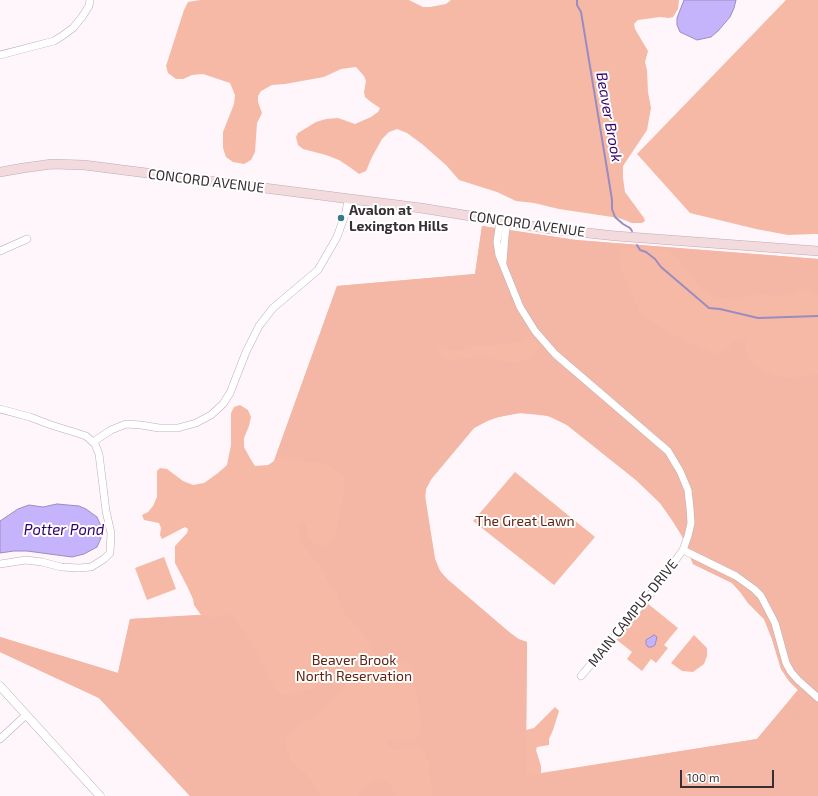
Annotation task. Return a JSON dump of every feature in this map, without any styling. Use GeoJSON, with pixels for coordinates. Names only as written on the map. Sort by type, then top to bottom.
{"type":"FeatureCollection","features":[{"type":"Feature","properties":{"kind":"main road","name":"CONCORD AVENUE"},"geometry":{"type":"LineString","coordinates":[[0,172],[52,164],[84,165],[421,208],[550,229],[616,236],[818,251]]}},
{"type":"Feature","properties":{"kind":"street"},"geometry":{"type":"LineString","coordinates":[[0,55],[54,41],[73,28],[89,6],[90,0]]}},
{"type":"Feature","properties":{"kind":"street"},"geometry":{"type":"LineString","coordinates":[[93,442],[111,430],[126,424],[159,428],[178,428],[196,424],[211,415],[223,404],[230,393],[246,352],[259,326],[273,308],[318,270],[337,237],[346,212],[348,199]]}},
{"type":"Feature","properties":{"kind":"street","name":"MAIN CAMPUS DRIVE"},"geometry":{"type":"LineString","coordinates":[[504,222],[497,248],[498,255],[504,266],[520,307],[534,331],[554,354],[668,451],[680,471],[688,490],[690,523],[688,536],[683,550],[650,595],[581,676]]}},
{"type":"Feature","properties":{"kind":"street"},"geometry":{"type":"LineString","coordinates":[[0,251],[27,239]]}},
{"type":"Feature","properties":{"kind":"street"},"geometry":{"type":"LineString","coordinates":[[0,409],[27,416],[86,436],[95,444],[99,454],[106,512],[111,533],[110,553],[104,559],[91,567],[61,567],[26,560],[0,564]]}},
{"type":"Feature","properties":{"kind":"street"},"geometry":{"type":"LineString","coordinates":[[683,550],[736,576],[761,596],[775,623],[786,663],[791,672],[818,698]]}},
{"type":"Feature","properties":{"kind":"street"},"geometry":{"type":"LineString","coordinates":[[0,686],[100,796]]}},
{"type":"Feature","properties":{"kind":"street"},"geometry":{"type":"LineString","coordinates":[[0,739],[26,715]]}},
{"type":"Feature","properties":{"kind":"green space"},"geometry":{"type":"Polygon","coordinates":[[[200,0],[409,0],[423,7],[430,7],[446,4],[451,0],[679,0],[678,9],[673,17],[638,20],[634,24],[635,29],[648,51],[645,62],[651,108],[647,130],[623,166],[623,178],[625,192],[645,221],[642,223],[632,223],[619,218],[516,201],[497,192],[459,180],[446,165],[422,144],[407,133],[397,129],[389,132],[382,139],[366,171],[359,174],[339,160],[303,149],[298,145],[296,137],[298,133],[316,122],[338,118],[355,124],[378,112],[380,108],[365,97],[364,92],[366,81],[364,76],[356,67],[341,69],[324,77],[272,85],[261,91],[258,96],[258,102],[262,113],[257,123],[255,152],[251,160],[244,164],[233,162],[226,157],[223,148],[223,132],[234,104],[235,95],[230,83],[203,74],[192,75],[183,79],[176,79],[168,73],[166,66],[188,2],[200,0]]]}},
{"type":"Feature","properties":{"kind":"green space"},"geometry":{"type":"Polygon","coordinates":[[[786,0],[818,0],[818,234],[788,235],[690,213],[637,154],[786,0]]]}},
{"type":"Feature","properties":{"kind":"green space","name":"Beaver Brook North Reservation"},"geometry":{"type":"Polygon","coordinates":[[[482,226],[576,240],[818,259],[818,796],[190,796],[99,698],[0,652],[0,637],[118,673],[130,619],[201,615],[194,605],[193,599],[175,563],[175,546],[187,533],[188,529],[185,527],[162,539],[160,535],[161,528],[159,523],[144,520],[142,515],[148,512],[153,506],[157,497],[157,471],[160,468],[167,469],[183,481],[193,485],[204,483],[218,473],[227,465],[231,445],[231,413],[234,407],[240,405],[248,410],[251,417],[244,438],[244,447],[250,458],[255,466],[268,465],[274,461],[337,286],[475,274],[482,226]],[[521,413],[498,417],[474,428],[428,483],[425,500],[435,559],[440,571],[447,579],[509,632],[520,640],[527,642],[526,730],[534,728],[555,707],[559,711],[549,739],[549,745],[537,747],[536,750],[541,766],[541,773],[757,739],[798,690],[789,681],[781,669],[764,619],[748,603],[732,583],[693,564],[682,536],[672,520],[660,503],[636,480],[567,425],[548,416],[521,413]]]}},
{"type":"Feature","properties":{"kind":"green space","name":"The Great Lawn"},"geometry":{"type":"Polygon","coordinates":[[[515,472],[595,537],[554,585],[473,521],[515,472]]]}},
{"type":"Feature","properties":{"kind":"green space"},"geometry":{"type":"Polygon","coordinates":[[[164,557],[176,589],[147,600],[135,568],[164,557]]]}},
{"type":"Feature","properties":{"kind":"green space"},"geometry":{"type":"Polygon","coordinates":[[[647,603],[678,628],[664,645],[668,648],[656,663],[651,659],[642,671],[627,659],[632,652],[617,640],[647,603]]]}},
{"type":"Feature","properties":{"kind":"green space"},"geometry":{"type":"Polygon","coordinates":[[[694,635],[707,648],[707,656],[704,664],[693,672],[682,671],[671,663],[694,635]]]}},
{"type":"Feature","properties":{"kind":"shaded area","name":"Beaver Brook North Reservation"},"geometry":{"type":"Polygon","coordinates":[[[482,226],[576,240],[818,259],[818,295],[802,288],[791,294],[778,297],[763,294],[740,299],[726,299],[715,297],[702,290],[693,276],[668,249],[624,248],[620,253],[621,270],[639,310],[645,317],[664,330],[712,353],[719,353],[729,348],[734,340],[739,338],[745,340],[746,352],[753,366],[775,376],[789,378],[818,374],[818,796],[432,796],[433,791],[429,777],[430,764],[425,753],[417,747],[407,747],[396,750],[388,746],[387,738],[393,741],[408,740],[419,736],[422,731],[411,667],[408,663],[397,663],[382,666],[358,627],[346,616],[334,589],[325,578],[327,574],[302,544],[299,533],[299,523],[304,522],[307,524],[307,538],[317,546],[327,545],[334,541],[345,478],[338,471],[321,463],[299,461],[281,456],[274,461],[337,286],[475,274],[482,226]],[[526,337],[521,341],[508,344],[474,346],[463,350],[455,351],[444,348],[436,349],[441,356],[450,361],[483,355],[518,363],[531,358],[540,347],[532,337],[526,337]],[[516,413],[491,419],[474,428],[432,478],[426,489],[425,495],[435,559],[440,571],[447,579],[516,638],[527,642],[526,776],[757,739],[798,690],[789,681],[781,669],[764,619],[748,603],[732,583],[693,564],[682,536],[672,520],[660,503],[636,480],[567,425],[554,418],[541,414],[516,413]]]}},
{"type":"Feature","properties":{"kind":"shaded area"},"geometry":{"type":"Polygon","coordinates":[[[197,615],[217,618],[224,615],[235,615],[235,619],[251,641],[275,689],[280,694],[286,695],[312,689],[334,678],[351,672],[353,677],[339,691],[330,704],[289,733],[284,741],[285,747],[292,762],[307,775],[320,796],[190,796],[99,698],[0,652],[0,637],[118,673],[130,619],[197,615]]]}},
{"type":"Feature","properties":{"kind":"shaded area"},"geometry":{"type":"Polygon","coordinates":[[[381,778],[386,780],[397,796],[359,796],[360,792],[368,784],[381,778]]]}},
{"type":"Feature","properties":{"kind":"water"},"geometry":{"type":"Polygon","coordinates":[[[684,0],[736,0],[730,17],[718,31],[711,37],[697,40],[680,32],[677,25],[677,18],[684,0]]]}},
{"type":"Feature","properties":{"kind":"water","name":"Potter Pond"},"geometry":{"type":"Polygon","coordinates":[[[57,504],[79,506],[97,517],[101,526],[101,538],[97,547],[84,554],[72,557],[27,551],[0,553],[0,521],[18,509],[29,505],[43,507],[57,504]]]}},
{"type":"Feature","properties":{"kind":"water"},"geometry":{"type":"Polygon","coordinates":[[[654,635],[657,637],[655,645],[648,647],[646,640],[654,635]]]}},
{"type":"Feature","properties":{"kind":"waterway","name":"Beaver Brook"},"geometry":{"type":"LineString","coordinates":[[577,0],[577,5],[581,12],[612,200],[612,209],[615,217],[632,231]]}},
{"type":"Feature","properties":{"kind":"waterway","name":"Beaver Brook"},"geometry":{"type":"LineString","coordinates":[[637,245],[640,250],[646,252],[655,259],[661,267],[709,308],[720,309],[758,318],[818,316]]}},
{"type":"Feature","properties":{"kind":"place","name":"Avalon at Lexington Hills"},"geometry":{"type":"Point","coordinates":[341,218]}}]}
